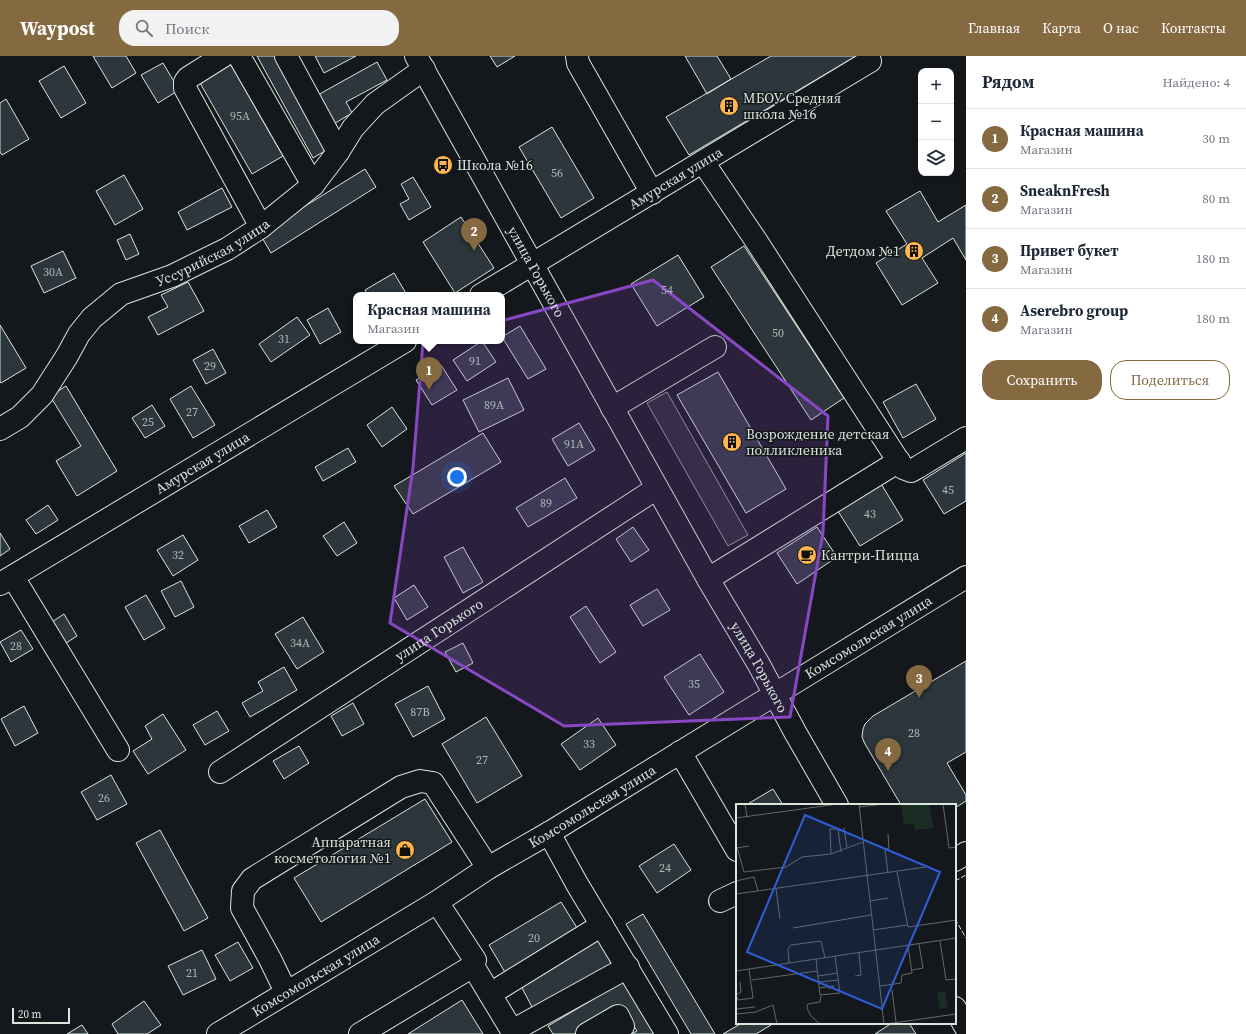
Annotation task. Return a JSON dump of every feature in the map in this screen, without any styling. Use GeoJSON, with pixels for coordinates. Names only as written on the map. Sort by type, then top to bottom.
{"type":"FeatureCollection","features":[{"type":"Feature","properties":{"kind":"main road"},"geometry":{"type":"LineString","coordinates":[[222,56],[188,78],[185,82],[185,88],[261,227]]}},
{"type":"Feature","properties":{"kind":"main road"},"geometry":{"type":"LineString","coordinates":[[239,56],[313,185]]}},
{"type":"Feature","properties":{"kind":"main road"},"geometry":{"type":"LineString","coordinates":[[286,56],[338,152]]}},
{"type":"Feature","properties":{"kind":"main road"},"geometry":{"type":"LineString","coordinates":[[577,56],[578,63],[652,193]]}},
{"type":"Feature","properties":{"kind":"main road","name":"Амурская улица"},"geometry":{"type":"LineString","coordinates":[[486,292],[870,61]]}},
{"type":"Feature","properties":{"kind":"main road","name":"Уссурийская улица"},"geometry":{"type":"LineString","coordinates":[[0,428],[20,417],[42,394],[67,356],[79,334],[92,318],[121,294],[172,276],[226,249],[261,227],[313,185],[338,152],[353,128],[375,104],[420,62]]}},
{"type":"Feature","properties":{"kind":"main road","name":"улица Горького"},"geometry":{"type":"LineString","coordinates":[[420,62],[708,579],[837,804]]}},
{"type":"Feature","properties":{"kind":"main road"},"geometry":{"type":"LineString","coordinates":[[703,162],[755,239],[903,468],[911,471],[966,438]]}},
{"type":"Feature","properties":{"kind":"main road","name":"Амурская улица"},"geometry":{"type":"LineString","coordinates":[[6,580],[400,344]]}},
{"type":"Feature","properties":{"kind":"main road"},"geometry":{"type":"LineString","coordinates":[[612,408],[715,347]]}},
{"type":"Feature","properties":{"kind":"main road"},"geometry":{"type":"LineString","coordinates":[[708,579],[898,461]]}},
{"type":"Feature","properties":{"kind":"main road","name":"улица Горького"},"geometry":{"type":"LineString","coordinates":[[220,772],[657,488]]}},
{"type":"Feature","properties":{"kind":"main road"},"geometry":{"type":"LineString","coordinates":[[6,580],[118,750]]}},
{"type":"Feature","properties":{"kind":"main road","name":"Комсомольская улица"},"geometry":{"type":"LineString","coordinates":[[218,1034],[438,902],[488,868],[549,833],[680,752],[964,583]]}},
{"type":"Feature","properties":{"kind":"main road"},"geometry":{"type":"LineString","coordinates":[[680,752],[736,848]]}},
{"type":"Feature","properties":{"kind":"main road"},"geometry":{"type":"LineString","coordinates":[[286,992],[242,908],[243,891],[252,879],[401,787],[420,781],[433,784],[488,868]]}},
{"type":"Feature","properties":{"kind":"main road"},"geometry":{"type":"LineString","coordinates":[[549,833],[667,1034]]}},
{"type":"Feature","properties":{"kind":"main road"},"geometry":{"type":"LineString","coordinates":[[956,859],[966,853]]}},
{"type":"Feature","properties":{"kind":"main road"},"geometry":{"type":"LineString","coordinates":[[360,1034],[473,966],[475,960],[438,902]]}},
{"type":"Feature","properties":{"kind":"main road"},"geometry":{"type":"LineString","coordinates":[[490,994],[602,925]]}},
{"type":"Feature","properties":{"kind":"main road"},"geometry":{"type":"LineString","coordinates":[[473,966],[513,1032],[628,968]]}},
{"type":"Feature","properties":{"kind":"main road"},"geometry":{"type":"LineString","coordinates":[[956,1010],[966,1028]]}},
{"type":"Feature","properties":{"kind":"main road"},"geometry":{"type":"LineString","coordinates":[[587,1034],[618,1016],[623,1026],[610,1034]]}},
{"type":"Feature","properties":{"kind":"highlighted area"},"geometry":{"type":"Polygon","coordinates":[[[653,280],[828,416],[823,533],[790,717],[564,726],[390,623],[413,468],[423,342],[653,280]]]}},
{"type":"Feature","properties":{"kind":"shaded area"},"geometry":{"type":"Polygon","coordinates":[[[667,392],[748,535],[728,546],[647,403],[667,392]]]}},
{"type":"Feature","properties":{"kind":"building"},"geometry":{"type":"Polygon","coordinates":[[[93,56],[126,56],[136,73],[112,88],[93,56]]]}},
{"type":"Feature","properties":{"kind":"building"},"geometry":{"type":"Polygon","coordinates":[[[257,56],[276,56],[328,149],[313,158],[257,56]]]}},
{"type":"Feature","properties":{"kind":"building"},"geometry":{"type":"Polygon","coordinates":[[[315,56],[356,56],[324,73],[315,56]]]}},
{"type":"Feature","properties":{"kind":"building"},"geometry":{"type":"Polygon","coordinates":[[[490,56],[515,56],[497,67],[490,56]]]}},
{"type":"Feature","properties":{"kind":"building"},"geometry":{"type":"Polygon","coordinates":[[[685,56],[717,56],[731,79],[707,94],[685,56]]]}},
{"type":"Feature","properties":{"kind":"building","name":"МБОУ Средняя школа №16"},"geometry":{"type":"Polygon","coordinates":[[[771,56],[856,56],[689,155],[666,117],[771,56]]]}},
{"type":"Feature","properties":{"kind":"building"},"geometry":{"type":"Polygon","coordinates":[[[227,58],[283,156],[252,174],[196,76],[227,58]]]}},
{"type":"Feature","properties":{"kind":"building"},"geometry":{"type":"Polygon","coordinates":[[[377,62],[387,80],[346,102],[352,113],[332,125],[316,96],[377,62]]]}},
{"type":"Feature","properties":{"kind":"building"},"geometry":{"type":"Polygon","coordinates":[[[163,63],[179,90],[158,103],[141,75],[163,63]]]}},
{"type":"Feature","properties":{"kind":"building"},"geometry":{"type":"Polygon","coordinates":[[[64,66],[86,103],[61,118],[39,81],[64,66]]]}},
{"type":"Feature","properties":{"kind":"building"},"geometry":{"type":"Polygon","coordinates":[[[6,99],[29,139],[2,155],[0,152],[0,103],[6,99]]]}},
{"type":"Feature","properties":{"kind":"building"},"geometry":{"type":"Polygon","coordinates":[[[552,127],[594,198],[561,218],[519,147],[552,127]]]}},
{"type":"Feature","properties":{"kind":"building"},"geometry":{"type":"Polygon","coordinates":[[[365,169],[376,187],[271,253],[260,234],[365,169]]]}},
{"type":"Feature","properties":{"kind":"building"},"geometry":{"type":"Polygon","coordinates":[[[124,175],[143,209],[115,225],[96,191],[124,175]]]}},
{"type":"Feature","properties":{"kind":"building"},"geometry":{"type":"Polygon","coordinates":[[[413,177],[431,207],[409,220],[400,204],[409,199],[401,184],[413,177]]]}},
{"type":"Feature","properties":{"kind":"building"},"geometry":{"type":"Polygon","coordinates":[[[222,188],[232,207],[187,230],[178,212],[222,188]]]}},
{"type":"Feature","properties":{"kind":"building","name":"Детдом №1"},"geometry":{"type":"Polygon","coordinates":[[[920,191],[938,222],[966,205],[966,260],[953,238],[922,258],[938,283],[902,305],[876,263],[907,244],[886,211],[920,191]]]}},
{"type":"Feature","properties":{"kind":"building"},"geometry":{"type":"Polygon","coordinates":[[[461,217],[494,268],[454,292],[423,242],[461,217]]]}},
{"type":"Feature","properties":{"kind":"building"},"geometry":{"type":"Polygon","coordinates":[[[130,234],[139,254],[126,260],[117,240],[130,234]]]}},
{"type":"Feature","properties":{"kind":"building"},"geometry":{"type":"Polygon","coordinates":[[[744,246],[844,398],[811,420],[711,267],[744,246]]]}},
{"type":"Feature","properties":{"kind":"building"},"geometry":{"type":"Polygon","coordinates":[[[63,251],[76,278],[44,293],[31,266],[63,251]]]}},
{"type":"Feature","properties":{"kind":"building"},"geometry":{"type":"Polygon","coordinates":[[[678,255],[704,297],[657,326],[631,284],[678,255]]]}},
{"type":"Feature","properties":{"kind":"building"},"geometry":{"type":"Polygon","coordinates":[[[394,273],[405,292],[366,292],[365,290],[394,273]]]}},
{"type":"Feature","properties":{"kind":"building"},"geometry":{"type":"Polygon","coordinates":[[[188,282],[204,311],[158,335],[148,317],[168,307],[161,295],[188,282]]]}},
{"type":"Feature","properties":{"kind":"building"},"geometry":{"type":"Polygon","coordinates":[[[328,308],[341,332],[320,344],[307,320],[328,308]]]}},
{"type":"Feature","properties":{"kind":"building"},"geometry":{"type":"Polygon","coordinates":[[[297,317],[310,335],[271,362],[259,344],[297,317]]]}},
{"type":"Feature","properties":{"kind":"building"},"geometry":{"type":"Polygon","coordinates":[[[0,325],[26,368],[1,383],[0,382],[0,325]]]}},
{"type":"Feature","properties":{"kind":"building"},"geometry":{"type":"Polygon","coordinates":[[[520,326],[546,369],[528,379],[505,342],[505,335],[520,326]]]}},
{"type":"Feature","properties":{"kind":"building"},"geometry":{"type":"Polygon","coordinates":[[[477,344],[484,344],[496,362],[467,381],[453,360],[477,344]]]}},
{"type":"Feature","properties":{"kind":"building"},"geometry":{"type":"Polygon","coordinates":[[[213,349],[226,373],[206,384],[193,360],[213,349]]]}},
{"type":"Feature","properties":{"kind":"building"},"geometry":{"type":"Polygon","coordinates":[[[441,365],[457,390],[432,405],[416,380],[441,365]]]}},
{"type":"Feature","properties":{"kind":"building","name":"Возрождение детская полликленика"},"geometry":{"type":"Polygon","coordinates":[[[718,372],[786,489],[746,513],[677,395],[718,372]]]}},
{"type":"Feature","properties":{"kind":"building"},"geometry":{"type":"Polygon","coordinates":[[[508,378],[524,410],[479,432],[463,400],[508,378]]]}},
{"type":"Feature","properties":{"kind":"building"},"geometry":{"type":"Polygon","coordinates":[[[916,384],[936,419],[903,438],[883,402],[916,384]]]}},
{"type":"Feature","properties":{"kind":"building"},"geometry":{"type":"Polygon","coordinates":[[[66,386],[117,471],[77,496],[56,461],[81,446],[50,396],[66,386]]]}},
{"type":"Feature","properties":{"kind":"building"},"geometry":{"type":"Polygon","coordinates":[[[191,386],[215,425],[193,438],[170,399],[191,386]]]}},
{"type":"Feature","properties":{"kind":"building"},"geometry":{"type":"Polygon","coordinates":[[[152,405],[165,426],[145,438],[132,418],[152,405]]]}},
{"type":"Feature","properties":{"kind":"building"},"geometry":{"type":"Polygon","coordinates":[[[392,407],[407,429],[382,447],[367,425],[392,407]]]}},
{"type":"Feature","properties":{"kind":"building"},"geometry":{"type":"Polygon","coordinates":[[[579,423],[595,450],[568,466],[552,439],[579,423]]]}},
{"type":"Feature","properties":{"kind":"building"},"geometry":{"type":"Polygon","coordinates":[[[483,433],[501,462],[413,514],[394,486],[483,433]]]}},
{"type":"Feature","properties":{"kind":"building"},"geometry":{"type":"Polygon","coordinates":[[[348,448],[356,462],[323,481],[315,467],[348,448]]]}},
{"type":"Feature","properties":{"kind":"building"},"geometry":{"type":"Polygon","coordinates":[[[966,453],[966,501],[944,514],[923,480],[966,453]]]}},
{"type":"Feature","properties":{"kind":"building"},"geometry":{"type":"Polygon","coordinates":[[[565,478],[577,498],[528,527],[516,508],[565,478]]]}},
{"type":"Feature","properties":{"kind":"building"},"geometry":{"type":"Polygon","coordinates":[[[880,482],[903,520],[860,546],[836,508],[880,482]]]}},
{"type":"Feature","properties":{"kind":"building"},"geometry":{"type":"Polygon","coordinates":[[[48,505],[58,520],[36,534],[26,520],[48,505]]]}},
{"type":"Feature","properties":{"kind":"building"},"geometry":{"type":"Polygon","coordinates":[[[267,510],[277,527],[249,543],[239,526],[267,510]]]}},
{"type":"Feature","properties":{"kind":"building"},"geometry":{"type":"Polygon","coordinates":[[[344,522],[357,543],[337,556],[323,536],[344,522]]]}},
{"type":"Feature","properties":{"kind":"building"},"geometry":{"type":"Polygon","coordinates":[[[633,527],[649,550],[631,562],[616,539],[633,527]]]}},
{"type":"Feature","properties":{"kind":"building","name":"Кантри-Пицца"},"geometry":{"type":"Polygon","coordinates":[[[817,527],[837,557],[797,584],[777,553],[817,527]]]}},
{"type":"Feature","properties":{"kind":"building"},"geometry":{"type":"Polygon","coordinates":[[[0,533],[10,549],[0,556],[0,533]]]}},
{"type":"Feature","properties":{"kind":"building"},"geometry":{"type":"Polygon","coordinates":[[[183,535],[198,560],[173,576],[157,550],[183,535]]]}},
{"type":"Feature","properties":{"kind":"building"},"geometry":{"type":"Polygon","coordinates":[[[463,547],[483,582],[463,593],[444,557],[463,547]]]}},
{"type":"Feature","properties":{"kind":"building"},"geometry":{"type":"Polygon","coordinates":[[[181,581],[194,607],[175,617],[161,591],[181,581]]]}},
{"type":"Feature","properties":{"kind":"building"},"geometry":{"type":"Polygon","coordinates":[[[414,585],[428,607],[407,620],[394,598],[414,585]]]}},
{"type":"Feature","properties":{"kind":"building"},"geometry":{"type":"Polygon","coordinates":[[[657,589],[670,610],[643,626],[630,605],[657,589]]]}},
{"type":"Feature","properties":{"kind":"building"},"geometry":{"type":"Polygon","coordinates":[[[146,595],[165,628],[144,640],[125,607],[146,595]]]}},
{"type":"Feature","properties":{"kind":"building"},"geometry":{"type":"Polygon","coordinates":[[[586,606],[616,652],[600,663],[570,617],[586,606]]]}},
{"type":"Feature","properties":{"kind":"building"},"geometry":{"type":"Polygon","coordinates":[[[64,614],[77,636],[66,643],[52,622],[64,614]]]}},
{"type":"Feature","properties":{"kind":"building"},"geometry":{"type":"Polygon","coordinates":[[[303,617],[324,652],[297,669],[275,634],[303,617]]]}},
{"type":"Feature","properties":{"kind":"building"},"geometry":{"type":"Polygon","coordinates":[[[21,630],[33,649],[11,662],[0,642],[21,630]]]}},
{"type":"Feature","properties":{"kind":"building"},"geometry":{"type":"Polygon","coordinates":[[[463,643],[473,663],[456,672],[445,652],[463,643]]]}},
{"type":"Feature","properties":{"kind":"building"},"geometry":{"type":"Polygon","coordinates":[[[700,654],[724,692],[689,715],[664,677],[700,654]]]}},
{"type":"Feature","properties":{"kind":"building"},"geometry":{"type":"Polygon","coordinates":[[[966,661],[966,752],[947,763],[966,795],[966,801],[956,807],[956,804],[900,804],[862,737],[865,724],[873,716],[966,661]]]}},
{"type":"Feature","properties":{"kind":"building"},"geometry":{"type":"Polygon","coordinates":[[[284,667],[297,690],[250,717],[242,703],[263,691],[258,682],[284,667]]]}},
{"type":"Feature","properties":{"kind":"building"},"geometry":{"type":"Polygon","coordinates":[[[428,686],[445,719],[413,737],[395,704],[428,686]]]}},
{"type":"Feature","properties":{"kind":"building"},"geometry":{"type":"Polygon","coordinates":[[[353,703],[364,724],[342,736],[331,716],[353,703]]]}},
{"type":"Feature","properties":{"kind":"building"},"geometry":{"type":"Polygon","coordinates":[[[24,706],[38,733],[15,746],[1,719],[24,706]]]}},
{"type":"Feature","properties":{"kind":"building"},"geometry":{"type":"Polygon","coordinates":[[[217,711],[229,731],[205,745],[193,725],[217,711]]]}},
{"type":"Feature","properties":{"kind":"building"},"geometry":{"type":"Polygon","coordinates":[[[163,714],[186,750],[148,774],[133,751],[152,739],[145,726],[163,714]]]}},
{"type":"Feature","properties":{"kind":"building"},"geometry":{"type":"Polygon","coordinates":[[[486,717],[522,776],[477,803],[442,744],[486,717]]]}},
{"type":"Feature","properties":{"kind":"building"},"geometry":{"type":"Polygon","coordinates":[[[598,718],[616,745],[580,770],[561,744],[598,718]]]}},
{"type":"Feature","properties":{"kind":"building"},"geometry":{"type":"Polygon","coordinates":[[[299,746],[309,763],[284,779],[273,761],[299,746]]]}},
{"type":"Feature","properties":{"kind":"building"},"geometry":{"type":"Polygon","coordinates":[[[111,775],[127,804],[97,820],[81,792],[111,775]]]}},
{"type":"Feature","properties":{"kind":"building"},"geometry":{"type":"Polygon","coordinates":[[[773,789],[782,804],[748,804],[773,789]]]}},
{"type":"Feature","properties":{"kind":"building"},"geometry":{"type":"Polygon","coordinates":[[[425,799],[452,842],[321,922],[294,878],[425,799]]]}},
{"type":"Feature","properties":{"kind":"building"},"geometry":{"type":"Polygon","coordinates":[[[160,830],[208,918],[184,931],[136,843],[160,830]]]}},
{"type":"Feature","properties":{"kind":"building"},"geometry":{"type":"Polygon","coordinates":[[[674,844],[691,870],[657,893],[639,866],[674,844]]]}},
{"type":"Feature","properties":{"kind":"building"},"geometry":{"type":"Polygon","coordinates":[[[561,902],[579,931],[506,974],[489,945],[561,902]]]}},
{"type":"Feature","properties":{"kind":"building"},"geometry":{"type":"Polygon","coordinates":[[[643,914],[715,1034],[691,1034],[626,924],[643,914]]]}},
{"type":"Feature","properties":{"kind":"building"},"geometry":{"type":"Polygon","coordinates":[[[601,937],[616,964],[533,1009],[519,982],[601,937]]]}},
{"type":"Feature","properties":{"kind":"building"},"geometry":{"type":"Polygon","coordinates":[[[238,942],[253,968],[230,981],[215,955],[238,942]]]}},
{"type":"Feature","properties":{"kind":"building"},"geometry":{"type":"Polygon","coordinates":[[[202,950],[216,979],[183,995],[168,966],[202,950]]]}},
{"type":"Feature","properties":{"kind":"building"},"geometry":{"type":"Polygon","coordinates":[[[629,978],[662,1034],[631,1034],[637,1031],[622,1007],[576,1034],[553,1034],[548,1026],[629,978]]]}},
{"type":"Feature","properties":{"kind":"building"},"geometry":{"type":"Polygon","coordinates":[[[462,1000],[483,1034],[408,1034],[462,1000]]]}},
{"type":"Feature","properties":{"kind":"building"},"geometry":{"type":"Polygon","coordinates":[[[144,1001],[161,1025],[147,1034],[118,1034],[112,1024],[144,1001]]]}},
{"type":"Feature","properties":{"kind":"building"},"geometry":{"type":"Polygon","coordinates":[[[740,1024],[771,1025],[756,1034],[723,1034],[740,1024]]]}},
{"type":"Feature","properties":{"kind":"building"},"geometry":{"type":"Polygon","coordinates":[[[890,1024],[910,1024],[916,1034],[875,1034],[890,1024]]]}},
{"type":"Feature","properties":{"kind":"building"},"geometry":{"type":"Polygon","coordinates":[[[82,1025],[88,1034],[67,1034],[82,1025]]]}},
{"type":"Feature","properties":{"kind":"fence"},"geometry":{"type":"LineString","coordinates":[[956,880],[966,875]]}},
{"type":"Feature","properties":{"kind":"fence"},"geometry":{"type":"LineString","coordinates":[[956,921],[966,938]]}},
{"type":"Feature","properties":{"kind":"place","name":"МБОУ Средняя школа №16"},"geometry":{"type":"Point","coordinates":[729,106]}},
{"type":"Feature","properties":{"kind":"place","name":"Школа №16"},"geometry":{"type":"Point","coordinates":[443,165]}},
{"type":"Feature","properties":{"kind":"place","name":"SneaknFresh"},"geometry":{"type":"Point","coordinates":[474,251]}},
{"type":"Feature","properties":{"kind":"place","name":"Детдом №1"},"geometry":{"type":"Point","coordinates":[914,251]}},
{"type":"Feature","properties":{"kind":"place","name":"Красная машина"},"geometry":{"type":"Point","coordinates":[429,390]}},
{"type":"Feature","properties":{"kind":"place","name":"Возрождение детская полликленика"},"geometry":{"type":"Point","coordinates":[732,442]}},
{"type":"Feature","properties":{"kind":"place","name":"Кантри-Пицца"},"geometry":{"type":"Point","coordinates":[807,555]}},
{"type":"Feature","properties":{"kind":"place","name":"Привет букет"},"geometry":{"type":"Point","coordinates":[919,698]}},
{"type":"Feature","properties":{"kind":"place","name":"Aserebro group"},"geometry":{"type":"Point","coordinates":[888,771]}},
{"type":"Feature","properties":{"kind":"place","name":"Аппаратная косметология №1"},"geometry":{"type":"Point","coordinates":[405,850]}}]}
